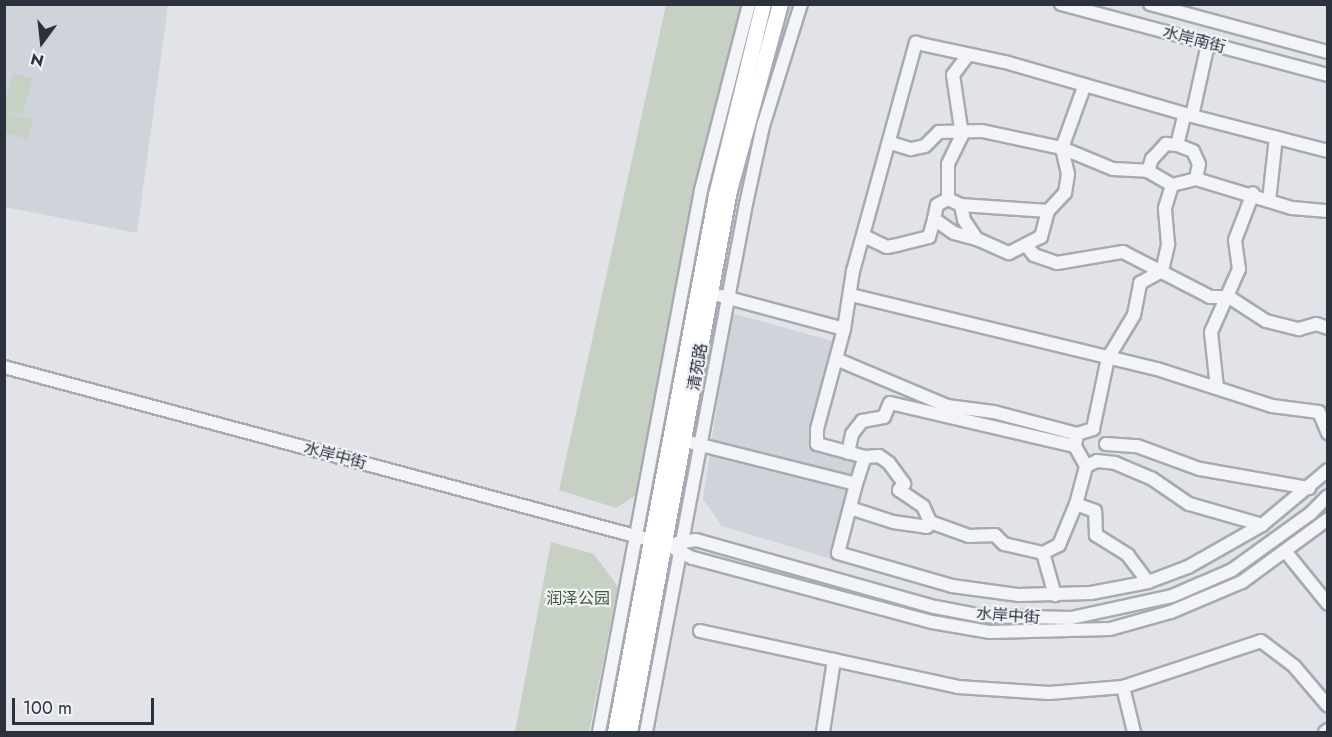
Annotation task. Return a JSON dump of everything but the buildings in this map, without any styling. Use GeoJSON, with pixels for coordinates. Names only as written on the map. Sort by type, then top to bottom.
{"type":"FeatureCollection","features":[{"type":"Feature","properties":{"kind":"main road","name":"清苑路"},"geometry":{"type":"LineString","coordinates":[[615,732],[643,538],[716,195],[764,4]]}},
{"type":"Feature","properties":{"kind":"main road","name":"清苑路"},"geometry":{"type":"LineString","coordinates":[[629,732],[666,544],[729,190],[780,4]]}},
{"type":"Feature","properties":{"kind":"street"},"geometry":{"type":"LineString","coordinates":[[599,732],[643,538],[701,190],[749,4]]}},
{"type":"Feature","properties":{"kind":"street"},"geometry":{"type":"LineString","coordinates":[[646,732],[763,126],[801,4]]}},
{"type":"Feature","properties":{"kind":"street","name":"水岸南街"},"geometry":{"type":"LineString","coordinates":[[1061,4],[1328,75]]}},
{"type":"Feature","properties":{"kind":"street","name":"水岸南街"},"geometry":{"type":"LineString","coordinates":[[1150,4],[1184,9],[1328,52]]}},
{"type":"Feature","properties":{"kind":"street"},"geometry":{"type":"LineString","coordinates":[[865,457],[817,444],[864,236],[891,143],[916,43],[1328,151]]}},
{"type":"Feature","properties":{"kind":"street"},"geometry":{"type":"LineString","coordinates":[[1177,145],[1208,44]]}},
{"type":"Feature","properties":{"kind":"street"},"geometry":{"type":"LineString","coordinates":[[948,199],[948,164],[962,135],[953,75],[968,55]]}},
{"type":"Feature","properties":{"kind":"street"},"geometry":{"type":"LineString","coordinates":[[934,219],[954,233],[977,239],[1009,253],[1041,237],[1048,211],[1065,193],[1068,174],[1062,148],[1084,87]]}},
{"type":"Feature","properties":{"kind":"street"},"geometry":{"type":"LineString","coordinates":[[891,143],[911,149],[925,146],[939,132],[962,135],[982,132],[1062,148],[1113,169],[1148,171],[1172,185],[1196,179],[1253,193],[1269,201],[1327,211]]}},
{"type":"Feature","properties":{"kind":"street"},"geometry":{"type":"LineString","coordinates":[[1269,201],[1276,137]]}},
{"type":"Feature","properties":{"kind":"street"},"geometry":{"type":"LineString","coordinates":[[1148,171],[1152,159],[1166,144],[1177,145],[1193,151],[1199,164],[1196,179]]}},
{"type":"Feature","properties":{"kind":"street"},"geometry":{"type":"LineString","coordinates":[[848,453],[852,434],[861,421],[884,417],[890,403],[1076,440],[1093,429],[1108,358],[1134,315],[1140,283],[1162,271],[1168,244],[1165,208],[1172,185]]}},
{"type":"Feature","properties":{"kind":"street"},"geometry":{"type":"LineString","coordinates":[[1217,388],[1211,332],[1229,297],[1239,268],[1234,240],[1253,193]]}},
{"type":"Feature","properties":{"kind":"street"},"geometry":{"type":"LineString","coordinates":[[948,199],[961,205],[1048,211]]}},
{"type":"Feature","properties":{"kind":"street"},"geometry":{"type":"LineString","coordinates":[[864,236],[887,247],[929,237],[937,205],[948,199]]}},
{"type":"Feature","properties":{"kind":"street"},"geometry":{"type":"LineString","coordinates":[[961,205],[964,220],[977,239]]}},
{"type":"Feature","properties":{"kind":"street"},"geometry":{"type":"LineString","coordinates":[[1026,245],[1034,255],[1057,263],[1123,252],[1210,297],[1229,297],[1266,321],[1299,329],[1316,324],[1328,328]]}},
{"type":"Feature","properties":{"kind":"street"},"geometry":{"type":"LineString","coordinates":[[711,293],[844,329]]}},
{"type":"Feature","properties":{"kind":"street"},"geometry":{"type":"LineString","coordinates":[[851,295],[1108,358],[1217,388],[1272,406],[1323,410],[1328,433]]}},
{"type":"Feature","properties":{"kind":"street"},"geometry":{"type":"LineString","coordinates":[[836,359],[947,406],[994,412],[1076,440],[1091,464]]}},
{"type":"Feature","properties":{"kind":"street","name":"水岸中街"},"geometry":{"type":"LineString","coordinates":[[4,367],[681,547],[950,626],[1036,634],[1110,629],[1171,612],[1242,582],[1328,519]]}},
{"type":"Feature","properties":{"kind":"street"},"geometry":{"type":"LineString","coordinates":[[1093,429],[1106,444],[1137,446],[1200,469],[1309,488]]}},
{"type":"Feature","properties":{"kind":"street"},"geometry":{"type":"LineString","coordinates":[[685,441],[856,484]]}},
{"type":"Feature","properties":{"kind":"street"},"geometry":{"type":"LineString","coordinates":[[1106,444],[1091,464],[1059,545],[1043,553],[1004,544],[995,535],[969,536],[930,522],[923,506],[899,490],[904,484],[889,463],[879,456],[868,453],[856,484],[838,553],[952,586],[1055,596],[1148,582],[1218,554],[1262,525],[1328,470]]}},
{"type":"Feature","properties":{"kind":"street"},"geometry":{"type":"LineString","coordinates":[[1091,464],[1115,462],[1151,478],[1189,504],[1262,525]]}},
{"type":"Feature","properties":{"kind":"street","name":"水岸中街"},"geometry":{"type":"LineString","coordinates":[[681,547],[696,540],[934,608],[982,616],[1071,618],[1172,596],[1232,570],[1310,514],[1328,496]]}},
{"type":"Feature","properties":{"kind":"street"},"geometry":{"type":"LineString","coordinates":[[1076,504],[1095,511],[1096,535],[1128,555],[1148,582]]}},
{"type":"Feature","properties":{"kind":"street"},"geometry":{"type":"LineString","coordinates":[[850,508],[893,522],[927,527],[930,522]]}},
{"type":"Feature","properties":{"kind":"street"},"geometry":{"type":"LineString","coordinates":[[1285,551],[1328,604]]}},
{"type":"Feature","properties":{"kind":"street"},"geometry":{"type":"LineString","coordinates":[[1043,553],[1055,596]]}},
{"type":"Feature","properties":{"kind":"street"},"geometry":{"type":"LineString","coordinates":[[700,631],[958,687],[1049,693],[1123,687],[1261,641],[1294,666],[1328,706]]}},
{"type":"Feature","properties":{"kind":"street"},"geometry":{"type":"LineString","coordinates":[[823,732],[834,660]]}},
{"type":"Feature","properties":{"kind":"street"},"geometry":{"type":"LineString","coordinates":[[1123,687],[1134,732]]}},
{"type":"Feature","properties":{"kind":"shaded area"},"geometry":{"type":"Polygon","coordinates":[[[4,5],[168,5],[137,233],[5,207],[4,5]]]}},
{"type":"Feature","properties":{"kind":"shaded area"},"geometry":{"type":"Polygon","coordinates":[[[731,313],[836,342],[807,448],[862,462],[838,561],[722,526],[703,499],[731,313]]]}},
{"type":"Feature","properties":{"kind":"green space"},"geometry":{"type":"Polygon","coordinates":[[[666,5],[743,5],[699,165],[638,494],[616,508],[559,490],[666,5]]]}},
{"type":"Feature","properties":{"kind":"green space"},"geometry":{"type":"Polygon","coordinates":[[[13,73],[32,78],[22,115],[4,110],[13,73]]]}},
{"type":"Feature","properties":{"kind":"green space"},"geometry":{"type":"Polygon","coordinates":[[[4,113],[33,120],[28,139],[5,133],[4,113]]]}},
{"type":"Feature","properties":{"kind":"green space","name":"润泽公园"},"geometry":{"type":"Polygon","coordinates":[[[551,542],[594,554],[618,587],[589,732],[515,732],[551,542]]]}}]}
